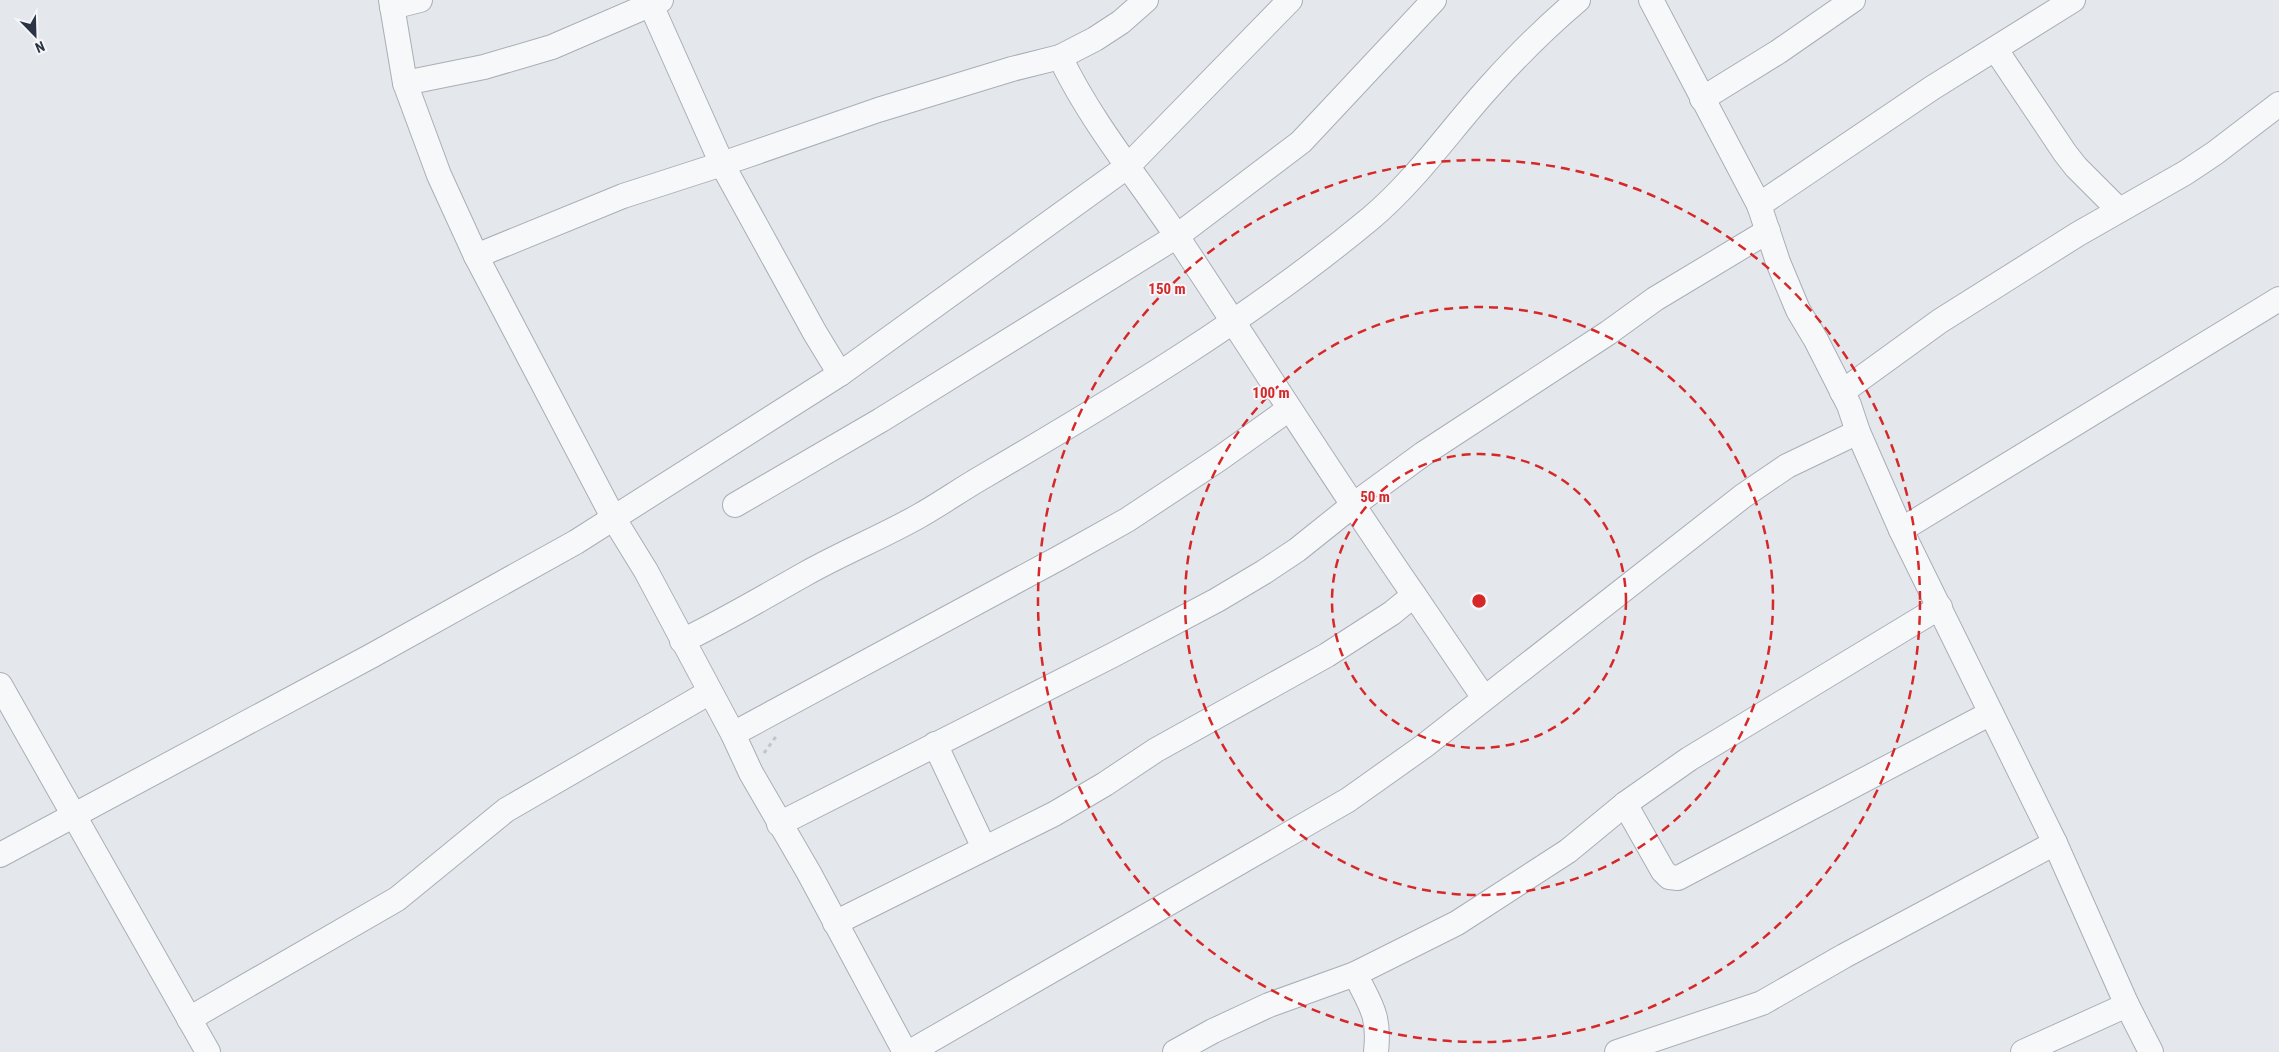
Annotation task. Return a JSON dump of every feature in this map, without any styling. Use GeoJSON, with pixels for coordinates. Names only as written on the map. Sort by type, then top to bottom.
{"type":"FeatureCollection","features":[{"type":"Feature","properties":{"kind":"street"},"geometry":{"type":"LineString","coordinates":[[420,0],[391,4],[405,83],[439,175],[476,256],[614,519],[646,571],[733,734],[750,773],[808,873],[904,1052]]}},
{"type":"Feature","properties":{"kind":"street"},"geometry":{"type":"LineString","coordinates":[[476,256],[623,196],[878,110],[1060,57],[1115,26],[1146,0]]}},
{"type":"Feature","properties":{"kind":"street"},"geometry":{"type":"LineString","coordinates":[[0,855],[76,816],[373,655],[614,519],[840,374],[1128,166],[1290,0]]}},
{"type":"Feature","properties":{"kind":"street"},"geometry":{"type":"LineString","coordinates":[[734,506],[881,420],[1177,236],[1301,142],[1434,0]]}},
{"type":"Feature","properties":{"kind":"street"},"geometry":{"type":"LineString","coordinates":[[682,641],[716,625],[808,572],[921,515],[1070,426],[1234,322],[1301,273],[1374,215],[1434,154],[1489,87],[1546,27],[1578,0]]}},
{"type":"Feature","properties":{"kind":"street"},"geometry":{"type":"LineString","coordinates":[[1651,0],[1759,205],[1798,310],[1816,340],[1849,406],[1858,432],[1901,530],[2055,843],[2127,1005],[2151,1052]]}},
{"type":"Feature","properties":{"kind":"street"},"geometry":{"type":"LineString","coordinates":[[1702,99],[1778,52],[1853,0]]}},
{"type":"Feature","properties":{"kind":"street"},"geometry":{"type":"LineString","coordinates":[[1759,205],[1932,88],[1996,50],[2073,0]]}},
{"type":"Feature","properties":{"kind":"street"},"geometry":{"type":"LineString","coordinates":[[405,83],[484,67],[552,47],[656,3],[722,164],[815,333],[840,374]]}},
{"type":"Feature","properties":{"kind":"street"},"geometry":{"type":"LineString","coordinates":[[1996,50],[2071,160],[2119,210]]}},
{"type":"Feature","properties":{"kind":"street"},"geometry":{"type":"LineString","coordinates":[[1060,57],[1086,107],[1177,236],[1352,506],[1484,698]]}},
{"type":"Feature","properties":{"kind":"street"},"geometry":{"type":"LineString","coordinates":[[1842,392],[1940,320],[2119,210],[2215,154],[2279,104]]}},
{"type":"Feature","properties":{"kind":"street"},"geometry":{"type":"LineString","coordinates":[[779,824],[1113,655],[1217,600],[1297,550],[1352,506],[1423,454],[1608,333],[1655,299],[1768,231]]}},
{"type":"Feature","properties":{"kind":"street"},"geometry":{"type":"LineString","coordinates":[[1901,530],[2279,299]]}},
{"type":"Feature","properties":{"kind":"street"},"geometry":{"type":"LineString","coordinates":[[733,734],[1127,520],[1212,464],[1289,409]]}},
{"type":"Feature","properties":{"kind":"street"},"geometry":{"type":"LineString","coordinates":[[910,1052],[1348,800],[1410,757],[1709,520],[1787,466],[1858,432]]}},
{"type":"Feature","properties":{"kind":"street"},"geometry":{"type":"LineString","coordinates":[[835,923],[1054,814],[1106,784],[1156,750],[1327,655],[1392,613],[1414,595]]}},
{"type":"Feature","properties":{"kind":"street"},"geometry":{"type":"LineString","coordinates":[[1175,1052],[1213,1031],[1269,1005],[1355,974],[1457,922],[1568,851],[1625,804],[1689,759],[1940,607]]}},
{"type":"Feature","properties":{"kind":"street"},"geometry":{"type":"LineString","coordinates":[[0,685],[76,816],[208,1052]]}},
{"type":"Feature","properties":{"kind":"street"},"geometry":{"type":"LineString","coordinates":[[189,1019],[397,899],[506,810],[710,692]]}},
{"type":"Feature","properties":{"kind":"street"},"geometry":{"type":"LineString","coordinates":[[1625,804],[1663,871],[1669,877],[1678,878],[1991,713]]}},
{"type":"Feature","properties":{"kind":"street"},"geometry":{"type":"LineString","coordinates":[[935,744],[984,848]]}},
{"type":"Feature","properties":{"kind":"street"},"geometry":{"type":"LineString","coordinates":[[1617,1052],[1762,1003],[1844,956],[2055,843]]}},
{"type":"Feature","properties":{"kind":"street"},"geometry":{"type":"LineString","coordinates":[[1355,974],[1377,1020],[1376,1052]]}},
{"type":"Feature","properties":{"kind":"street"},"geometry":{"type":"LineString","coordinates":[[2023,1052],[2127,1005]]}}]}
